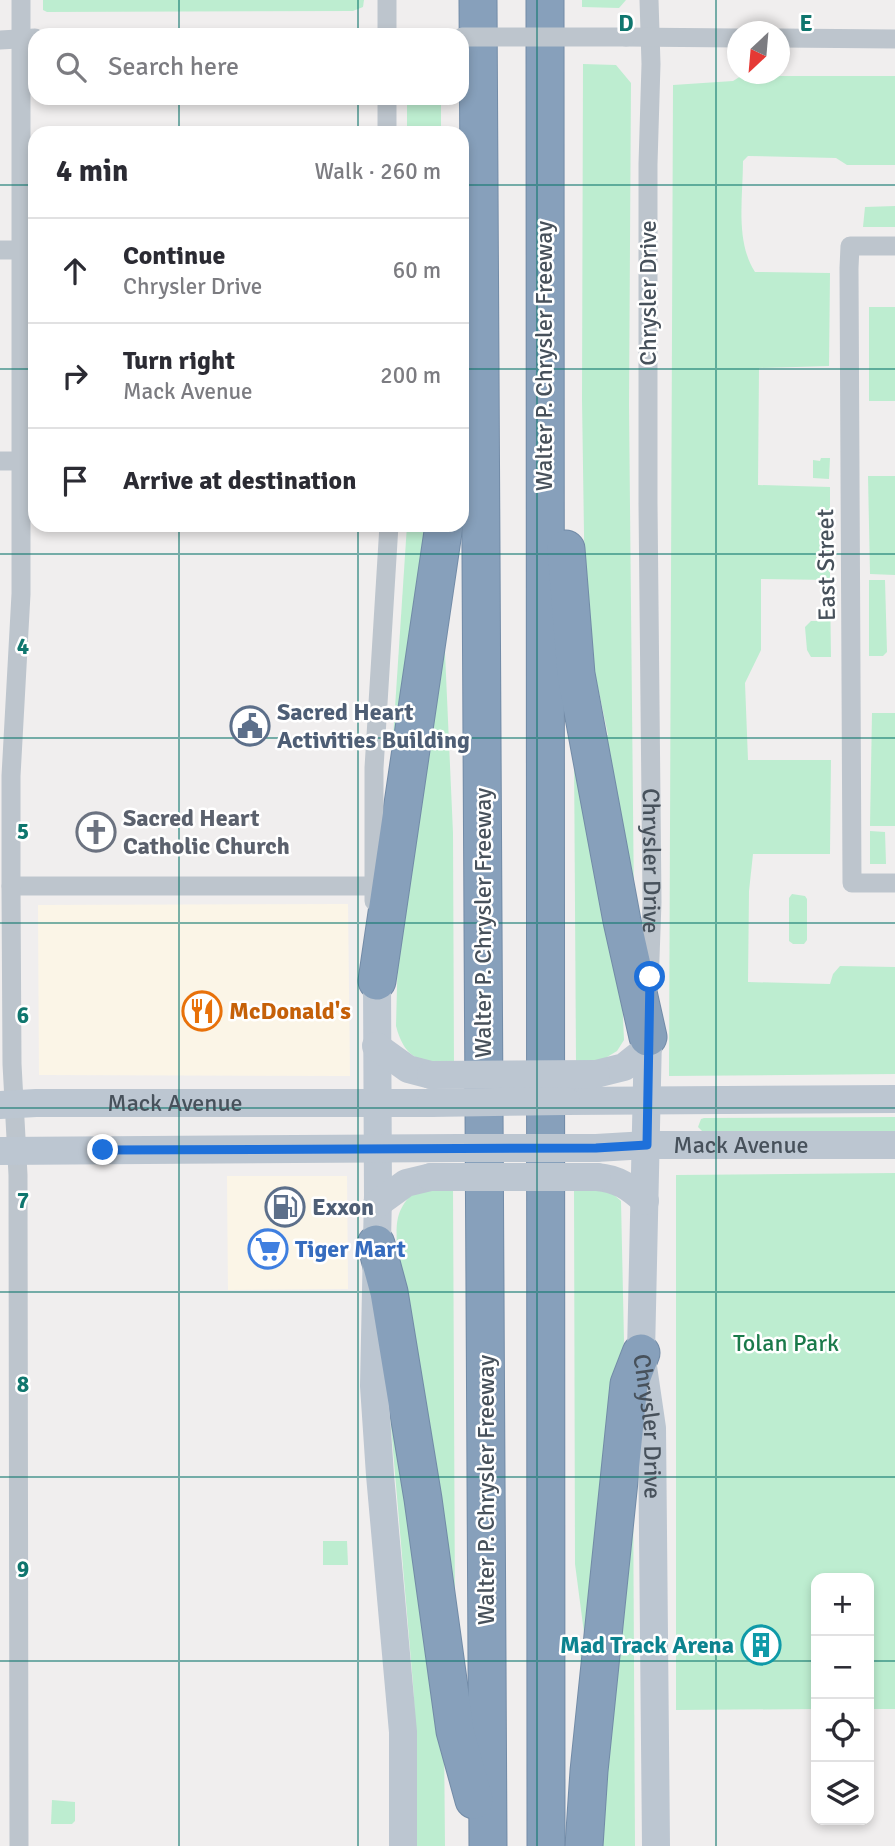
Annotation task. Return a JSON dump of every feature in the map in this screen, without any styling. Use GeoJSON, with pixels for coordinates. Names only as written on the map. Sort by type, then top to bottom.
{"type":"FeatureCollection","features":[{"type":"Feature","properties":{"kind":"highway","name":"Walter P. Chrysler Freeway"},"geometry":{"type":"LineString","coordinates":[[478,0],[487,1846]]}},
{"type":"Feature","properties":{"kind":"highway","name":"Walter P. Chrysler Freeway"},"geometry":{"type":"LineString","coordinates":[[545,0],[546,1846]]}},
{"type":"Feature","properties":{"kind":"highway"},"geometry":{"type":"LineString","coordinates":[[469,146],[478,106]]}},
{"type":"Feature","properties":{"kind":"highway"},"geometry":{"type":"LineString","coordinates":[[544,238],[576,674],[622,921],[648,1043]]}},
{"type":"Feature","properties":{"kind":"highway"},"geometry":{"type":"LineString","coordinates":[[377,981],[443,532]]}},
{"type":"Feature","properties":{"kind":"highway"},"geometry":{"type":"LineString","coordinates":[[376,1244],[389,1292],[423,1499],[455,1731],[487,1846]]}},
{"type":"Feature","properties":{"kind":"highway"},"geometry":{"type":"LineString","coordinates":[[584,1846],[589,1770],[629,1384],[641,1353]]}},
{"type":"Feature","properties":{"kind":"street"},"geometry":{"type":"LineString","coordinates":[[19,1846],[7,1104],[11,776],[22,594],[22,250],[28,39],[21,0]]}},
{"type":"Feature","properties":{"kind":"street"},"geometry":{"type":"LineString","coordinates":[[387,0],[387,28]]}},
{"type":"Feature","properties":{"kind":"street","name":"Chrysler Drive"},"geometry":{"type":"LineString","coordinates":[[649,0],[648,422],[652,902],[641,1353],[652,1428],[656,1846]]}},
{"type":"Feature","properties":{"kind":"street"},"geometry":{"type":"LineString","coordinates":[[469,37],[727,37]]}},
{"type":"Feature","properties":{"kind":"street"},"geometry":{"type":"LineString","coordinates":[[790,38],[895,39]]}},
{"type":"Feature","properties":{"kind":"street"},"geometry":{"type":"LineString","coordinates":[[0,40],[28,39]]}},
{"type":"Feature","properties":{"kind":"street"},"geometry":{"type":"LineString","coordinates":[[387,105],[387,126]]}},
{"type":"Feature","properties":{"kind":"street","name":"East Street"},"geometry":{"type":"LineString","coordinates":[[895,246],[850,246],[852,883],[895,883]]}},
{"type":"Feature","properties":{"kind":"street"},"geometry":{"type":"LineString","coordinates":[[0,250],[22,250]]}},
{"type":"Feature","properties":{"kind":"street"},"geometry":{"type":"LineString","coordinates":[[0,461],[22,461]]}},
{"type":"Feature","properties":{"kind":"street"},"geometry":{"type":"LineString","coordinates":[[389,532],[374,768],[377,981],[374,1386],[403,1732],[403,1846]]}},
{"type":"Feature","properties":{"kind":"street"},"geometry":{"type":"LineString","coordinates":[[11,886],[374,886]]}},
{"type":"Feature","properties":{"kind":"street"},"geometry":{"type":"LineString","coordinates":[[376,1046],[408,1069],[431,1074],[596,1073],[624,1067],[648,1043]]}},
{"type":"Feature","properties":{"kind":"street","name":"Mack Avenue"},"geometry":{"type":"LineString","coordinates":[[7,1104],[895,1099]]}},
{"type":"Feature","properties":{"kind":"street"},"geometry":{"type":"LineString","coordinates":[[687,1101],[689,1145]]}},
{"type":"Feature","properties":{"kind":"street"},"geometry":{"type":"LineString","coordinates":[[331,1102],[332,1148]]}},
{"type":"Feature","properties":{"kind":"street","name":"Mack Avenue"},"geometry":{"type":"LineString","coordinates":[[8,1151],[895,1145]]}},
{"type":"Feature","properties":{"kind":"street"},"geometry":{"type":"LineString","coordinates":[[377,1204],[406,1183],[431,1177],[597,1177],[618,1181],[645,1202]]}},
{"type":"Feature","properties":{"kind":"shaded area"},"geometry":{"type":"Polygon","coordinates":[[[348,904],[350,1076],[39,1075],[38,905],[348,904]]]}},
{"type":"Feature","properties":{"kind":"shaded area"},"geometry":{"type":"Polygon","coordinates":[[[227,1176],[347,1176],[348,1289],[228,1290],[227,1176]]]}},
{"type":"Feature","properties":{"kind":"green space"},"geometry":{"type":"Polygon","coordinates":[[[43,0],[364,0],[363,7],[353,11],[47,12],[43,10],[43,0]]]}},
{"type":"Feature","properties":{"kind":"green space"},"geometry":{"type":"Polygon","coordinates":[[[582,0],[626,0],[619,8],[582,7],[582,0]]]}},
{"type":"Feature","properties":{"kind":"green space"},"geometry":{"type":"Polygon","coordinates":[[[583,64],[616,65],[631,83],[629,405],[634,907],[602,736],[608,735],[592,659],[585,601],[582,400],[583,64]]]}},
{"type":"Feature","properties":{"kind":"green space"},"geometry":{"type":"Polygon","coordinates":[[[790,76],[895,76],[895,165],[847,165],[836,158],[748,156],[743,161],[742,233],[755,272],[830,273],[829,366],[759,368],[758,485],[830,487],[830,580],[761,579],[761,650],[745,683],[748,760],[831,760],[830,854],[753,854],[749,891],[748,982],[830,984],[833,974],[840,966],[895,967],[895,1074],[669,1076],[673,85],[727,81],[727,84],[790,84],[790,76]]]}},
{"type":"Feature","properties":{"kind":"green space"},"geometry":{"type":"Polygon","coordinates":[[[407,105],[441,105],[441,126],[407,126],[407,105]]]}},
{"type":"Feature","properties":{"kind":"green space"},"geometry":{"type":"Polygon","coordinates":[[[895,206],[895,227],[863,227],[865,207],[895,206]]]}},
{"type":"Feature","properties":{"kind":"green space"},"geometry":{"type":"Polygon","coordinates":[[[869,307],[895,307],[895,401],[869,401],[869,307]]]}},
{"type":"Feature","properties":{"kind":"green space"},"geometry":{"type":"Polygon","coordinates":[[[821,458],[830,458],[829,479],[813,478],[813,460],[820,461],[821,458]]]}},
{"type":"Feature","properties":{"kind":"green space"},"geometry":{"type":"Polygon","coordinates":[[[868,476],[895,476],[895,575],[870,574],[868,476]]]}},
{"type":"Feature","properties":{"kind":"green space"},"geometry":{"type":"Polygon","coordinates":[[[407,532],[432,532],[390,784],[407,532]]]}},
{"type":"Feature","properties":{"kind":"green space"},"geometry":{"type":"Polygon","coordinates":[[[869,580],[885,580],[887,652],[883,656],[869,656],[869,580]]]}},
{"type":"Feature","properties":{"kind":"green space"},"geometry":{"type":"Polygon","coordinates":[[[822,583],[830,583],[831,657],[811,657],[807,650],[805,627],[811,621],[822,621],[822,583]]]}},
{"type":"Feature","properties":{"kind":"green space"},"geometry":{"type":"Polygon","coordinates":[[[444,630],[453,833],[454,1065],[416,1058],[404,1046],[396,1026],[399,908],[444,630]]]}},
{"type":"Feature","properties":{"kind":"green space"},"geometry":{"type":"Polygon","coordinates":[[[872,713],[895,713],[895,826],[870,826],[872,713]]]}},
{"type":"Feature","properties":{"kind":"green space"},"geometry":{"type":"Polygon","coordinates":[[[574,750],[622,994],[624,1040],[617,1051],[602,1060],[576,1062],[574,750]]]}},
{"type":"Feature","properties":{"kind":"green space"},"geometry":{"type":"Polygon","coordinates":[[[870,831],[885,832],[886,864],[870,864],[870,831]]]}},
{"type":"Feature","properties":{"kind":"green space"},"geometry":{"type":"Polygon","coordinates":[[[792,894],[805,896],[807,899],[807,940],[804,944],[793,944],[789,941],[789,898],[792,894]]]}},
{"type":"Feature","properties":{"kind":"green space"},"geometry":{"type":"Polygon","coordinates":[[[895,1117],[895,1132],[704,1133],[698,1127],[704,1118],[895,1117]]]}},
{"type":"Feature","properties":{"kind":"green space","name":"Tolan Park"},"geometry":{"type":"Polygon","coordinates":[[[895,1173],[895,1709],[874,1709],[874,1573],[811,1573],[811,1709],[676,1710],[676,1175],[895,1173]]]}},
{"type":"Feature","properties":{"kind":"green space"},"geometry":{"type":"Polygon","coordinates":[[[453,1186],[455,1616],[397,1257],[398,1219],[404,1204],[418,1188],[453,1186]]]}},
{"type":"Feature","properties":{"kind":"green space"},"geometry":{"type":"Polygon","coordinates":[[[574,1187],[606,1188],[621,1201],[624,1341],[590,1672],[582,1674],[580,1653],[586,1648],[575,1564],[574,1187]]]}},
{"type":"Feature","properties":{"kind":"green space"},"geometry":{"type":"Polygon","coordinates":[[[387,1380],[444,1736],[445,1846],[417,1846],[417,1752],[413,1684],[387,1380]]]}},
{"type":"Feature","properties":{"kind":"green space"},"geometry":{"type":"Polygon","coordinates":[[[633,1476],[635,1846],[596,1846],[633,1476]]]}},
{"type":"Feature","properties":{"kind":"green space"},"geometry":{"type":"Polygon","coordinates":[[[323,1541],[347,1541],[348,1565],[323,1565],[323,1541]]]}},
{"type":"Feature","properties":{"kind":"green space"},"geometry":{"type":"Polygon","coordinates":[[[52,1800],[75,1802],[75,1821],[72,1824],[51,1824],[52,1800]]]}},
{"type":"Feature","properties":{"kind":"place","name":"Sacred Heart Activities Building"},"geometry":{"type":"Point","coordinates":[250,726]}},
{"type":"Feature","properties":{"kind":"place","name":"Sacred Heart Catholic Church"},"geometry":{"type":"Point","coordinates":[96,832]}},
{"type":"Feature","properties":{"kind":"place","name":"McDonald's"},"geometry":{"type":"Point","coordinates":[202,1011]}},
{"type":"Feature","properties":{"kind":"place","name":"Exxon"},"geometry":{"type":"Point","coordinates":[285,1207]}},
{"type":"Feature","properties":{"kind":"place","name":"Tiger Mart"},"geometry":{"type":"Point","coordinates":[268,1249]}},
{"type":"Feature","properties":{"kind":"place","name":"Mad Track Arena"},"geometry":{"type":"Point","coordinates":[761,1645]}},
{"type":"Feature","properties":{"kind":"route"},"geometry":{"type":"LineString","coordinates":[[103,1150],[596,1148],[647,1145],[650,977]]}}]}
